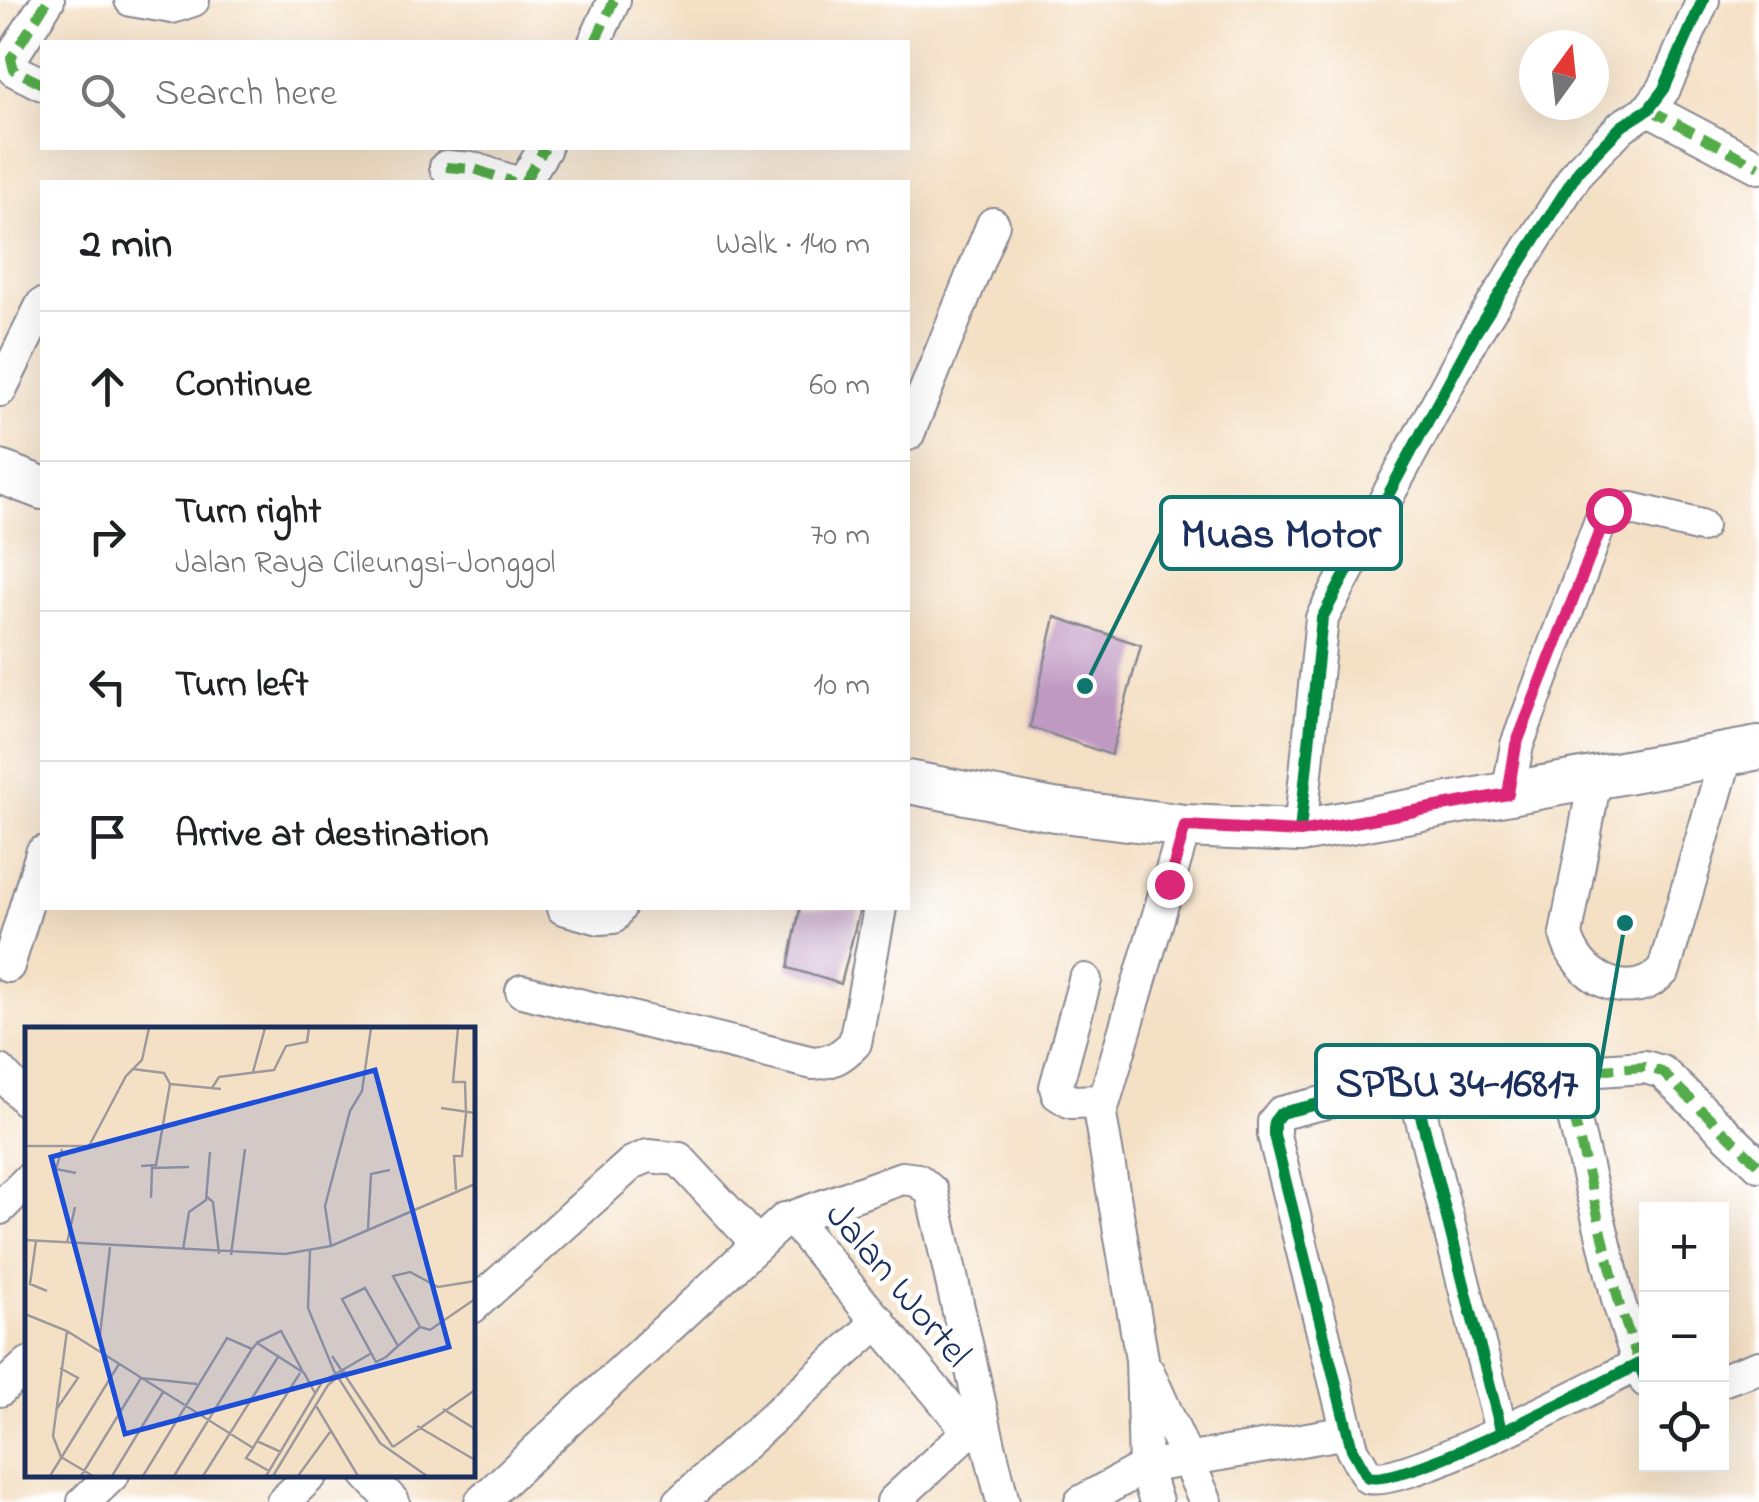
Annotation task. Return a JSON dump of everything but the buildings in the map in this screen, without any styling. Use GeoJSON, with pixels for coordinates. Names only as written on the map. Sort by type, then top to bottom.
{"type":"FeatureCollection","features":[{"type":"Feature","properties":{"kind":"main road"},"geometry":{"type":"LineString","coordinates":[[0,472],[40,487]]}},
{"type":"Feature","properties":{"kind":"main road"},"geometry":{"type":"LineString","coordinates":[[910,782],[1054,810],[1185,826],[1300,832],[1743,750]]}},
{"type":"Feature","properties":{"kind":"street"},"geometry":{"type":"LineString","coordinates":[[40,83],[14,70],[11,58],[48,0]]}},
{"type":"Feature","properties":{"kind":"street"},"geometry":{"type":"LineString","coordinates":[[131,0],[172,7],[194,0]]}},
{"type":"Feature","properties":{"kind":"street"},"geometry":{"type":"LineString","coordinates":[[597,40],[614,0]]}},
{"type":"Feature","properties":{"kind":"street"},"geometry":{"type":"LineString","coordinates":[[1300,832],[1322,618],[1439,396],[1578,170],[1622,126],[1649,110],[1664,89],[1703,0]]}},
{"type":"Feature","properties":{"kind":"street"},"geometry":{"type":"LineString","coordinates":[[1649,110],[1759,168]]}},
{"type":"Feature","properties":{"kind":"street"},"geometry":{"type":"LineString","coordinates":[[525,180],[543,150]]}},
{"type":"Feature","properties":{"kind":"street"},"geometry":{"type":"LineString","coordinates":[[446,167],[474,169],[506,180]]}},
{"type":"Feature","properties":{"kind":"street"},"geometry":{"type":"LineString","coordinates":[[910,429],[992,224]]}},
{"type":"Feature","properties":{"kind":"street"},"geometry":{"type":"LineString","coordinates":[[0,390],[40,309]]}},
{"type":"Feature","properties":{"kind":"street"},"geometry":{"type":"LineString","coordinates":[[1508,794],[1516,745],[1600,520],[1608,510],[1632,508],[1700,526]]}},
{"type":"Feature","properties":{"kind":"street"},"geometry":{"type":"LineString","coordinates":[[1595,779],[1566,934],[1578,963],[1593,975],[1634,988],[1648,984],[1664,970],[1743,750]]}},
{"type":"Feature","properties":{"kind":"street"},"geometry":{"type":"LineString","coordinates":[[1185,826],[1102,1101],[1101,1126],[1142,1360],[1145,1467],[1152,1501],[1199,1481],[1348,1432]]}},
{"type":"Feature","properties":{"kind":"street"},"geometry":{"type":"LineString","coordinates":[[8,966],[40,860]]}},
{"type":"Feature","properties":{"kind":"street"},"geometry":{"type":"LineString","coordinates":[[570,910],[600,918],[613,917],[617,910]]}},
{"type":"Feature","properties":{"kind":"street"},"geometry":{"type":"LineString","coordinates":[[522,991],[813,1062],[828,1062],[855,1042],[880,910]]}},
{"type":"Feature","properties":{"kind":"street"},"geometry":{"type":"LineString","coordinates":[[1085,980],[1056,1087],[1058,1094],[1071,1102],[1102,1101]]}},
{"type":"Feature","properties":{"kind":"street"},"geometry":{"type":"LineString","coordinates":[[1639,1360],[1619,1303],[1566,1084],[1567,1072],[1570,1068],[1645,1067],[1662,1072],[1759,1165]]}},
{"type":"Feature","properties":{"kind":"street"},"geometry":{"type":"LineString","coordinates":[[0,1072],[25,1099]]}},
{"type":"Feature","properties":{"kind":"street"},"geometry":{"type":"LineString","coordinates":[[1501,1430],[1414,1088],[1405,1084],[1281,1114],[1274,1122],[1348,1432],[1363,1472],[1386,1480],[1639,1374]]}},
{"type":"Feature","properties":{"kind":"street"},"geometry":{"type":"LineString","coordinates":[[475,1304],[632,1163],[648,1156],[679,1158],[692,1168],[758,1244]]}},
{"type":"Feature","properties":{"kind":"street"},"geometry":{"type":"LineString","coordinates":[[788,1218],[902,1178],[918,1180],[932,1192],[978,1434],[893,1502]]}},
{"type":"Feature","properties":{"kind":"street"},"geometry":{"type":"LineString","coordinates":[[0,1208],[25,1183]]}},
{"type":"Feature","properties":{"kind":"street","name":"Jalan Wortel"},"geometry":{"type":"LineString","coordinates":[[481,1502],[788,1218],[978,1434],[1004,1502]]}},
{"type":"Feature","properties":{"kind":"street"},"geometry":{"type":"LineString","coordinates":[[680,1502],[879,1322]]}},
{"type":"Feature","properties":{"kind":"street"},"geometry":{"type":"LineString","coordinates":[[1142,1360],[1199,1481]]}},
{"type":"Feature","properties":{"kind":"street"},"geometry":{"type":"LineString","coordinates":[[1729,1377],[1759,1366]]}},
{"type":"Feature","properties":{"kind":"street"},"geometry":{"type":"LineString","coordinates":[[0,1390],[25,1367]]}},
{"type":"Feature","properties":{"kind":"street"},"geometry":{"type":"LineString","coordinates":[[1081,1502],[1145,1467],[1199,1481]]}},
{"type":"Feature","properties":{"kind":"street"},"geometry":{"type":"LineString","coordinates":[[84,1502],[110,1477]]}},
{"type":"Feature","properties":{"kind":"street"},"geometry":{"type":"LineString","coordinates":[[283,1502],[309,1477]]}},
{"type":"Feature","properties":{"kind":"street"},"geometry":{"type":"LineString","coordinates":[[370,1477],[393,1502]]}},
{"type":"Feature","properties":{"kind":"marked path"},"geometry":{"type":"LineString","coordinates":[[40,83],[14,70],[11,58],[48,0]]}},
{"type":"Feature","properties":{"kind":"marked path"},"geometry":{"type":"LineString","coordinates":[[596,40],[614,0]]}},
{"type":"Feature","properties":{"kind":"marked path"},"geometry":{"type":"LineString","coordinates":[[1649,109],[1759,167]]}},
{"type":"Feature","properties":{"kind":"marked path"},"geometry":{"type":"LineString","coordinates":[[525,180],[544,150]]}},
{"type":"Feature","properties":{"kind":"marked path"},"geometry":{"type":"LineString","coordinates":[[446,167],[474,169],[507,180]]}},
{"type":"Feature","properties":{"kind":"marked path"},"geometry":{"type":"LineString","coordinates":[[1639,1364],[1619,1303],[1566,1084],[1567,1072],[1645,1067],[1662,1072],[1759,1165]]}},
{"type":"Feature","properties":{"kind":"cycle path"},"geometry":{"type":"LineString","coordinates":[[1300,831],[1322,618],[1474,335],[1579,170],[1622,126],[1649,109],[1664,89],[1703,0]]}},
{"type":"Feature","properties":{"kind":"cycle path"},"geometry":{"type":"LineString","coordinates":[[1501,1430],[1414,1088],[1405,1083],[1281,1113],[1274,1122],[1274,1135],[1352,1449],[1368,1477],[1389,1476],[1459,1451],[1639,1364]]}},
{"type":"Feature","properties":{"kind":"place","name":"Muas Motor"},"geometry":{"type":"Point","coordinates":[1085,686]}},
{"type":"Feature","properties":{"kind":"place","name":"SPBU 34-16817"},"geometry":{"type":"Point","coordinates":[1625,923]}},
{"type":"Feature","properties":{"kind":"route"},"geometry":{"type":"LineString","coordinates":[[1169,884],[1185,826],[1300,832],[1508,794],[1516,745],[1600,520],[1608,510]]}}]}
